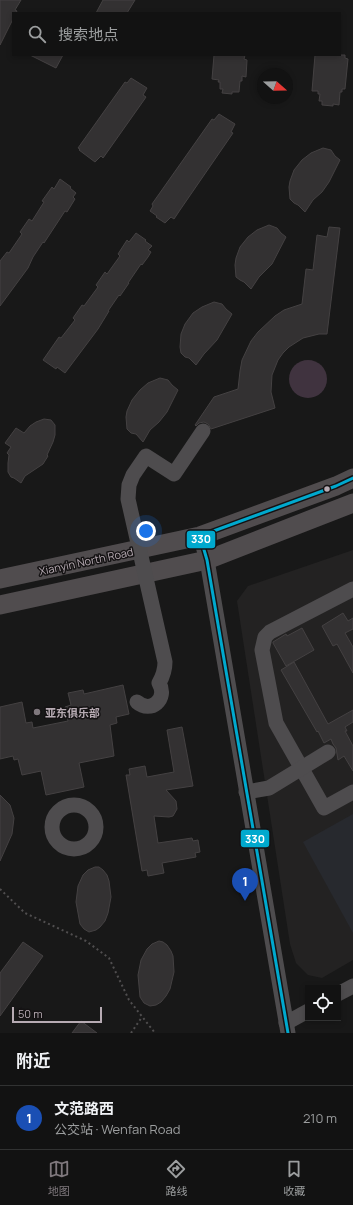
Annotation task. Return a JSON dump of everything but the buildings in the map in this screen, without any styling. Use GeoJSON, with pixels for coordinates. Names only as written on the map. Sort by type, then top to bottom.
{"type":"FeatureCollection","features":[{"type":"Feature","properties":{"kind":"main road","name":"Xianyin North Road"},"geometry":{"type":"LineString","coordinates":[[0,579],[200,536],[336,486],[353,478]]}},
{"type":"Feature","properties":{"kind":"main road"},"geometry":{"type":"LineString","coordinates":[[0,605],[207,560],[353,503]]}},
{"type":"Feature","properties":{"kind":"street"},"geometry":{"type":"LineString","coordinates":[[137,702],[148,706],[153,706],[160,700],[162,691],[159,683],[165,669],[165,662],[128,499],[129,485],[133,475],[146,456],[174,474],[203,431]]}},
{"type":"Feature","properties":{"kind":"street"},"geometry":{"type":"LineString","coordinates":[[200,536],[207,560],[287,1028],[305,1013]]}},
{"type":"Feature","properties":{"kind":"street"},"geometry":{"type":"LineString","coordinates":[[353,589],[270,632],[265,637],[262,650],[276,723],[324,808],[353,792]]}},
{"type":"Feature","properties":{"kind":"street"},"geometry":{"type":"LineString","coordinates":[[246,792],[269,788],[328,752]]}},
{"type":"Feature","properties":{"kind":"street"},"geometry":{"type":"LineString","coordinates":[[341,992],[353,986]]}},
{"type":"Feature","properties":{"kind":"path"},"geometry":{"type":"LineString","coordinates":[[0,890],[25,913],[86,941],[109,958],[129,1000],[155,1033]]}},
{"type":"Feature","properties":{"kind":"path"},"geometry":{"type":"LineString","coordinates":[[131,1033],[142,1017]]}},
{"type":"Feature","properties":{"kind":"shaded area"},"geometry":{"type":"Polygon","coordinates":[[[304,360],[312,360],[322,365],[326,372],[326,386],[322,393],[312,398],[304,398],[294,393],[292,390],[289,383],[289,375],[294,365],[297,363],[304,360]]]}},
{"type":"Feature","properties":{"kind":"shaded area"},"geometry":{"type":"Polygon","coordinates":[[[353,550],[353,960],[322,978],[308,975],[296,963],[290,944],[237,601],[248,586],[353,550]]]}},
{"type":"Feature","properties":{"kind":"shaded area"},"geometry":{"type":"Polygon","coordinates":[[[353,814],[353,933],[303,842],[353,814]]]}},
{"type":"Feature","properties":{"kind":"transit line","name":"330"},"geometry":{"type":"LineString","coordinates":[[288,1033],[207,560],[200,536],[336,486],[353,478]]}},
{"type":"Feature","properties":{"kind":"place","name":"亚东俱乐部"},"geometry":{"type":"Point","coordinates":[37,712]}},
{"type":"Feature","properties":{"kind":"place","name":"文范路西"},"geometry":{"type":"Point","coordinates":[245,901]}}]}
